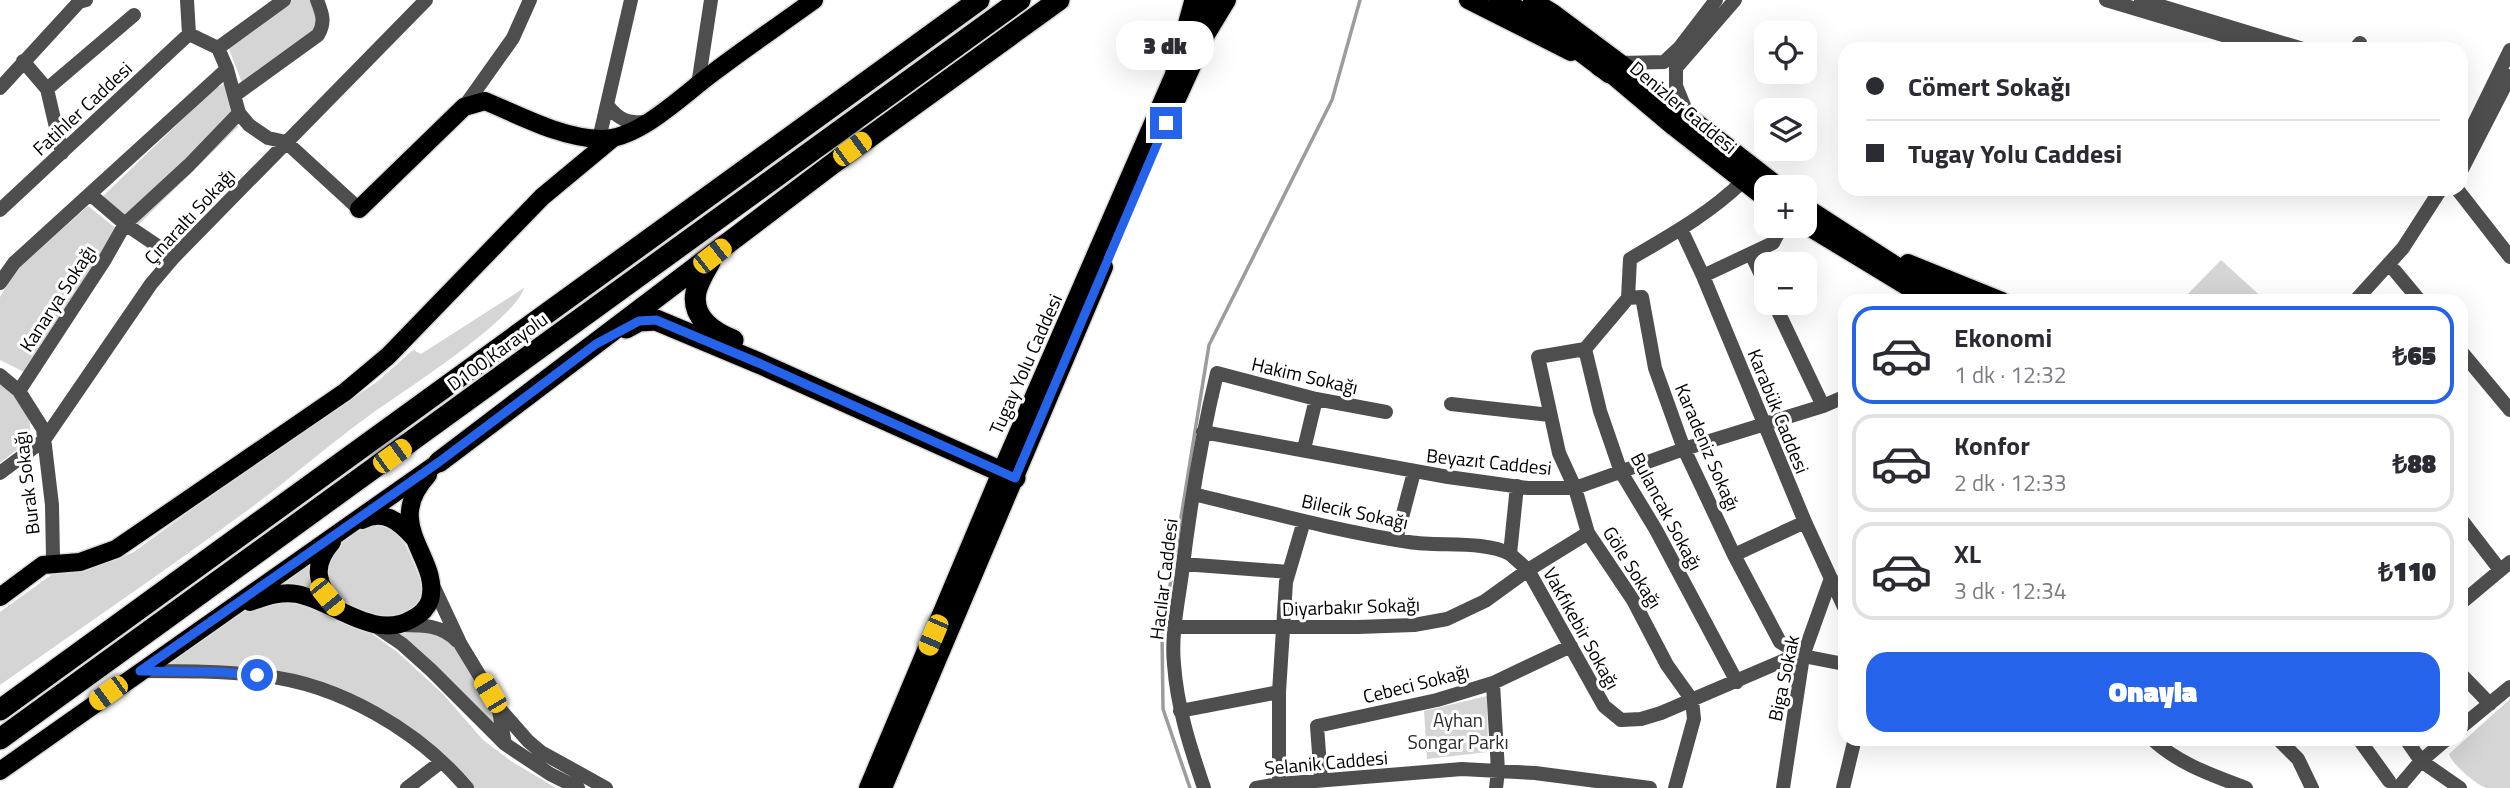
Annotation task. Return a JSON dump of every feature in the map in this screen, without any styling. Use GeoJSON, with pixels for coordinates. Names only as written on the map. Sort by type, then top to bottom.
{"type":"FeatureCollection","features":[{"type":"Feature","properties":{"kind":"highway"},"geometry":{"type":"LineString","coordinates":[[860,87],[955,0]]}},
{"type":"Feature","properties":{"kind":"highway","name":"D100 Karayolu"},"geometry":{"type":"LineString","coordinates":[[0,710],[979,0]]}},
{"type":"Feature","properties":{"kind":"highway","name":"D100 Karayolu"},"geometry":{"type":"LineString","coordinates":[[0,738],[1020,0]]}},
{"type":"Feature","properties":{"kind":"highway"},"geometry":{"type":"LineString","coordinates":[[439,462],[831,165],[1059,0]]}},
{"type":"Feature","properties":{"kind":"highway"},"geometry":{"type":"LineString","coordinates":[[1027,25],[1066,0]]}},
{"type":"Feature","properties":{"kind":"highway"},"geometry":{"type":"LineString","coordinates":[[1176,70],[1195,0]]}},
{"type":"Feature","properties":{"kind":"highway"},"geometry":{"type":"LineString","coordinates":[[1499,0],[1615,68]]}},
{"type":"Feature","properties":{"kind":"highway"},"geometry":{"type":"LineString","coordinates":[[565,330],[655,281],[831,165]]}},
{"type":"Feature","properties":{"kind":"highway"},"geometry":{"type":"LineString","coordinates":[[712,256],[696,290],[695,300],[699,316],[716,333],[1011,470]]}},
{"type":"Feature","properties":{"kind":"highway"},"geometry":{"type":"LineString","coordinates":[[596,344],[639,321],[656,320],[1011,470]]}},
{"type":"Feature","properties":{"kind":"highway"},"geometry":{"type":"LineString","coordinates":[[0,701],[61,666]]}},
{"type":"Feature","properties":{"kind":"main road"},"geometry":{"type":"LineString","coordinates":[[0,597],[48,562],[80,562],[116,549],[345,392],[388,356],[542,197],[606,139],[647,122],[698,85],[791,8],[814,0]]}},
{"type":"Feature","properties":{"kind":"main road","name":"Tugay Yolu Caddesi"},"geometry":{"type":"LineString","coordinates":[[883,788],[1176,70],[1213,0]]}},
{"type":"Feature","properties":{"kind":"main road","name":"Tugay Yolu Caddesi"},"geometry":{"type":"LineString","coordinates":[[868,788],[1145,168],[1207,33],[1227,0]]}},
{"type":"Feature","properties":{"kind":"main road"},"geometry":{"type":"LineString","coordinates":[[1468,0],[1615,68]]}},
{"type":"Feature","properties":{"kind":"main road"},"geometry":{"type":"LineString","coordinates":[[1532,0],[1553,12],[1615,68]]}},
{"type":"Feature","properties":{"kind":"main road"},"geometry":{"type":"LineString","coordinates":[[1550,0],[1615,68]]}},
{"type":"Feature","properties":{"kind":"main road","name":"Denizler Caddesi"},"geometry":{"type":"LineString","coordinates":[[1615,68],[1690,119],[1763,175]]}},
{"type":"Feature","properties":{"kind":"main road","name":"Denizler Caddesi"},"geometry":{"type":"LineString","coordinates":[[1615,68],[1754,190]]}},
{"type":"Feature","properties":{"kind":"main road"},"geometry":{"type":"LineString","coordinates":[[359,209],[464,107],[485,101],[556,130],[606,139]]}},
{"type":"Feature","properties":{"kind":"main road"},"geometry":{"type":"LineString","coordinates":[[1817,216],[1904,294]]}},
{"type":"Feature","properties":{"kind":"main road"},"geometry":{"type":"LineString","coordinates":[[1817,230],[1943,294]]}},
{"type":"Feature","properties":{"kind":"main road"},"geometry":{"type":"LineString","coordinates":[[1852,246],[1921,294]]}},
{"type":"Feature","properties":{"kind":"main road"},"geometry":{"type":"LineString","coordinates":[[1852,246],[1983,294]]}},
{"type":"Feature","properties":{"kind":"main road"},"geometry":{"type":"LineString","coordinates":[[0,771],[439,462]]}},
{"type":"Feature","properties":{"kind":"main road"},"geometry":{"type":"LineString","coordinates":[[230,609],[264,597],[289,593],[314,599],[374,625],[401,625],[419,615],[429,603],[431,594],[428,572],[414,538],[410,503],[420,483],[439,462]]}},
{"type":"Feature","properties":{"kind":"main road"},"geometry":{"type":"LineString","coordinates":[[337,610],[320,586],[319,568],[323,554],[345,528],[371,516],[383,515],[403,525],[414,538]]}},
{"type":"Feature","properties":{"kind":"street"},"geometry":{"type":"LineString","coordinates":[[0,88],[80,0]]}},
{"type":"Feature","properties":{"kind":"street"},"geometry":{"type":"LineString","coordinates":[[187,0],[189,34],[218,48],[228,69],[239,113],[249,125],[268,138],[286,142],[359,209]]}},
{"type":"Feature","properties":{"kind":"street"},"geometry":{"type":"LineString","coordinates":[[218,48],[284,0]]}},
{"type":"Feature","properties":{"kind":"street"},"geometry":{"type":"LineString","coordinates":[[235,95],[318,35],[324,27],[324,20],[317,0]]}},
{"type":"Feature","properties":{"kind":"street","name":"Çınaraltı Sokağı"},"geometry":{"type":"LineString","coordinates":[[0,474],[44,440],[151,284],[174,257],[426,0]]}},
{"type":"Feature","properties":{"kind":"street"},"geometry":{"type":"LineString","coordinates":[[464,107],[513,38],[530,0]]}},
{"type":"Feature","properties":{"kind":"street"},"geometry":{"type":"LineString","coordinates":[[606,139],[608,106],[631,0]]}},
{"type":"Feature","properties":{"kind":"street"},"geometry":{"type":"LineString","coordinates":[[698,85],[711,0]]}},
{"type":"Feature","properties":{"kind":"street"},"geometry":{"type":"LineString","coordinates":[[1615,68],[1664,62],[1680,47],[1716,0]]}},
{"type":"Feature","properties":{"kind":"street"},"geometry":{"type":"LineString","coordinates":[[1690,119],[1676,86],[1676,68],[1735,0]]}},
{"type":"Feature","properties":{"kind":"street"},"geometry":{"type":"LineString","coordinates":[[2106,0],[2247,42]]}},
{"type":"Feature","properties":{"kind":"street"},"geometry":{"type":"LineString","coordinates":[[2141,0],[2280,42]]}},
{"type":"Feature","properties":{"kind":"street"},"geometry":{"type":"LineString","coordinates":[[47,89],[134,15]]}},
{"type":"Feature","properties":{"kind":"street","name":"Fatihler Caddesi"},"geometry":{"type":"LineString","coordinates":[[0,210],[189,34]]}},
{"type":"Feature","properties":{"kind":"street"},"geometry":{"type":"LineString","coordinates":[[2468,150],[2510,50]]}},
{"type":"Feature","properties":{"kind":"street"},"geometry":{"type":"LineString","coordinates":[[23,61],[47,89],[62,152]]}},
{"type":"Feature","properties":{"kind":"street"},"geometry":{"type":"LineString","coordinates":[[0,283],[14,263],[228,69]]}},
{"type":"Feature","properties":{"kind":"street"},"geometry":{"type":"LineString","coordinates":[[2468,153],[2510,76]]}},
{"type":"Feature","properties":{"kind":"street"},"geometry":{"type":"LineString","coordinates":[[608,106],[622,120],[630,123],[647,122]]}},
{"type":"Feature","properties":{"kind":"street","name":"Kanarya Sokağı"},"geometry":{"type":"LineString","coordinates":[[19,391],[125,224],[189,165],[239,113]]}},
{"type":"Feature","properties":{"kind":"street"},"geometry":{"type":"LineString","coordinates":[[1585,349],[1628,298],[1630,260],[1726,198],[1742,182]]}},
{"type":"Feature","properties":{"kind":"street"},"geometry":{"type":"LineString","coordinates":[[90,194],[125,224],[174,257]]}},
{"type":"Feature","properties":{"kind":"street"},"geometry":{"type":"LineString","coordinates":[[2361,294],[2403,248],[2436,196]]}},
{"type":"Feature","properties":{"kind":"street"},"geometry":{"type":"LineString","coordinates":[[2374,294],[2421,238],[2447,196]]}},
{"type":"Feature","properties":{"kind":"street"},"geometry":{"type":"LineString","coordinates":[[2462,196],[2510,257]]}},
{"type":"Feature","properties":{"kind":"street","name":"Karabük Caddesi"},"geometry":{"type":"LineString","coordinates":[[1681,229],[1838,594]]}},
{"type":"Feature","properties":{"kind":"street"},"geometry":{"type":"LineString","coordinates":[[1703,276],[1773,243],[1776,238]]}},
{"type":"Feature","properties":{"kind":"street"},"geometry":{"type":"LineString","coordinates":[[1751,254],[1754,260]]}},
{"type":"Feature","properties":{"kind":"street"},"geometry":{"type":"LineString","coordinates":[[2395,271],[2414,294]]}},
{"type":"Feature","properties":{"kind":"street","name":"Karadeniz Sokağı"},"geometry":{"type":"LineString","coordinates":[[1628,298],[1642,297],[1655,368],[1684,449],[1734,555],[1780,642],[1803,656]]}},
{"type":"Feature","properties":{"kind":"street"},"geometry":{"type":"LineString","coordinates":[[1780,315],[1823,406]]}},
{"type":"Feature","properties":{"kind":"street","name":"Göle Sokağı"},"geometry":{"type":"LineString","coordinates":[[1585,349],[1538,357],[1559,453],[1575,488],[1588,533],[1633,600],[1667,665],[1692,700]]}},
{"type":"Feature","properties":{"kind":"street","name":"Bulancak Sokağı"},"geometry":{"type":"LineString","coordinates":[[1585,349],[1600,411],[1621,472],[1656,530],[1737,682]]}},
{"type":"Feature","properties":{"kind":"street"},"geometry":{"type":"LineString","coordinates":[[2468,360],[2510,410]]}},
{"type":"Feature","properties":{"kind":"street","name":"Hakim Sokağı"},"geometry":{"type":"LineString","coordinates":[[1216,373],[1316,400],[1385,412]]}},
{"type":"Feature","properties":{"kind":"street","name":"Hacılar Caddesi"},"geometry":{"type":"LineString","coordinates":[[1204,788],[1180,711],[1174,661],[1175,627],[1193,494],[1216,373]]}},
{"type":"Feature","properties":{"kind":"street","name":"Burak Sokağı"},"geometry":{"type":"LineString","coordinates":[[0,375],[19,391],[40,422],[52,505],[48,562]]}},
{"type":"Feature","properties":{"kind":"street"},"geometry":{"type":"LineString","coordinates":[[1304,449],[1316,400]]}},
{"type":"Feature","properties":{"kind":"street","name":"Beyazıt Caddesi"},"geometry":{"type":"LineString","coordinates":[[1203,432],[1304,449],[1414,472],[1517,486],[1575,488],[1684,449],[1838,400]]}},
{"type":"Feature","properties":{"kind":"street"},"geometry":{"type":"LineString","coordinates":[[1451,404],[1550,415]]}},
{"type":"Feature","properties":{"kind":"street"},"geometry":{"type":"LineString","coordinates":[[1396,540],[1414,472]]}},
{"type":"Feature","properties":{"kind":"street"},"geometry":{"type":"LineString","coordinates":[[1510,554],[1517,486]]}},
{"type":"Feature","properties":{"kind":"street","name":"Bilecik Sokağı"},"geometry":{"type":"LineString","coordinates":[[1193,494],[1344,531],[1396,540],[1504,550],[1510,554]]}},
{"type":"Feature","properties":{"kind":"street"},"geometry":{"type":"LineString","coordinates":[[1279,784],[1279,692],[1286,582],[1304,520]]}},
{"type":"Feature","properties":{"kind":"street"},"geometry":{"type":"LineString","coordinates":[[1734,555],[1805,522]]}},
{"type":"Feature","properties":{"kind":"street"},"geometry":{"type":"LineString","coordinates":[[2468,527],[2505,566],[2468,597]]}},
{"type":"Feature","properties":{"kind":"street","name":"Diyarbakır Sokağı"},"geometry":{"type":"LineString","coordinates":[[1175,627],[1414,625],[1447,619],[1485,601],[1528,570],[1588,533]]}},
{"type":"Feature","properties":{"kind":"street","name":"Vakfıkebir Sokağı"},"geometry":{"type":"LineString","coordinates":[[1510,554],[1516,556],[1528,570],[1604,706],[1621,720],[1641,719],[1737,682],[1779,662],[1803,656],[1838,663]]}},
{"type":"Feature","properties":{"kind":"street"},"geometry":{"type":"LineString","coordinates":[[1183,564],[1289,572]]}},
{"type":"Feature","properties":{"kind":"street"},"geometry":{"type":"LineString","coordinates":[[428,572],[461,645],[498,706],[516,728],[541,752],[606,788]]}},
{"type":"Feature","properties":{"kind":"street","name":"Biga Sokak"},"geometry":{"type":"LineString","coordinates":[[1783,788],[1803,656],[1831,578]]}},
{"type":"Feature","properties":{"kind":"street"},"geometry":{"type":"LineString","coordinates":[[374,625],[402,644],[431,670],[505,744],[550,774],[578,788]]}},
{"type":"Feature","properties":{"kind":"street"},"geometry":{"type":"LineString","coordinates":[[401,625],[433,626],[449,632],[461,645]]}},
{"type":"Feature","properties":{"kind":"street","name":"Cebeci Sokağı"},"geometry":{"type":"LineString","coordinates":[[1321,780],[1317,726],[1437,700],[1493,683],[1571,646]]}},
{"type":"Feature","properties":{"kind":"street"},"geometry":{"type":"LineString","coordinates":[[140,671],[218,672],[264,676],[301,684],[353,702],[388,720],[414,738],[467,788]]}},
{"type":"Feature","properties":{"kind":"street"},"geometry":{"type":"LineString","coordinates":[[2468,681],[2490,704]]}},
{"type":"Feature","properties":{"kind":"street"},"geometry":{"type":"LineString","coordinates":[[1493,683],[1498,771],[1496,788]]}},
{"type":"Feature","properties":{"kind":"street"},"geometry":{"type":"LineString","coordinates":[[2468,722],[2510,687]]}},
{"type":"Feature","properties":{"kind":"street"},"geometry":{"type":"LineString","coordinates":[[1180,711],[1279,692]]}},
{"type":"Feature","properties":{"kind":"street"},"geometry":{"type":"LineString","coordinates":[[1675,788],[1694,719],[1692,700]]}},
{"type":"Feature","properties":{"kind":"street"},"geometry":{"type":"LineString","coordinates":[[498,706],[505,744]]}},
{"type":"Feature","properties":{"kind":"street"},"geometry":{"type":"LineString","coordinates":[[1843,788],[1853,746]]}},
{"type":"Feature","properties":{"kind":"street"},"geometry":{"type":"LineString","coordinates":[[2160,746],[2202,771],[2246,788]]}},
{"type":"Feature","properties":{"kind":"street"},"geometry":{"type":"LineString","coordinates":[[2285,746],[2298,759],[2312,788]]}},
{"type":"Feature","properties":{"kind":"street"},"geometry":{"type":"LineString","coordinates":[[2363,746],[2389,786],[2439,746]]}},
{"type":"Feature","properties":{"kind":"street"},"geometry":{"type":"LineString","coordinates":[[2411,746],[2421,761],[2460,788]]}},
{"type":"Feature","properties":{"kind":"street"},"geometry":{"type":"LineString","coordinates":[[407,788],[442,762]]}},
{"type":"Feature","properties":{"kind":"street","name":"Selanik Caddesi"},"geometry":{"type":"LineString","coordinates":[[1256,788],[1462,769],[1535,773],[1650,788]]}},
{"type":"Feature","properties":{"kind":"green space"},"geometry":{"type":"Polygon","coordinates":[[[290,0],[312,0],[319,27],[242,83],[227,44],[290,0]]]}},
{"type":"Feature","properties":{"kind":"green space"},"geometry":{"type":"Polygon","coordinates":[[[224,84],[238,127],[136,227],[103,196],[214,89],[224,84]]]}},
{"type":"Feature","properties":{"kind":"green space"},"geometry":{"type":"Polygon","coordinates":[[[88,206],[118,230],[24,372],[0,360],[0,297],[17,269],[88,206]]]}},
{"type":"Feature","properties":{"kind":"green space"},"geometry":{"type":"Polygon","coordinates":[[[2221,260],[2258,294],[2188,294],[2221,260]]]}},
{"type":"Feature","properties":{"kind":"green space"},"geometry":{"type":"Polygon","coordinates":[[[524,288],[516,302],[501,318],[456,355],[355,426],[221,530],[0,685],[0,612],[58,570],[83,572],[134,552],[378,381],[413,350],[421,354],[524,288]]]}},
{"type":"Feature","properties":{"kind":"green space"},"geometry":{"type":"Polygon","coordinates":[[[0,384],[24,407],[29,422],[30,439],[0,463],[0,384]]]}},
{"type":"Feature","properties":{"kind":"green space"},"geometry":{"type":"Polygon","coordinates":[[[377,522],[400,533],[421,582],[423,594],[418,607],[407,614],[378,617],[362,613],[336,600],[328,588],[325,558],[349,537],[377,522]]]}},
{"type":"Feature","properties":{"kind":"green space"},"geometry":{"type":"Polygon","coordinates":[[[313,562],[311,579],[315,593],[280,587],[313,562]]]}},
{"type":"Feature","properties":{"kind":"green space"},"geometry":{"type":"Polygon","coordinates":[[[290,595],[337,609],[396,651],[443,694],[483,740],[511,761],[556,788],[467,788],[415,737],[310,687],[140,671],[230,609],[290,595]]]}},
{"type":"Feature","properties":{"kind":"green space"},"geometry":{"type":"Polygon","coordinates":[[[404,630],[437,632],[453,644],[494,709],[500,732],[395,633],[404,630]]]}},
{"type":"Feature","properties":{"kind":"green space","name":"Ayhan Songar Parkı"},"geometry":{"type":"Polygon","coordinates":[[[1487,696],[1488,752],[1427,759],[1424,711],[1487,696]]]}},
{"type":"Feature","properties":{"kind":"green space"},"geometry":{"type":"Polygon","coordinates":[[[2510,699],[2510,788],[2487,788],[2465,774],[2454,763],[2449,754],[2458,746],[2468,746],[2468,737],[2510,699]]]}},
{"type":"Feature","properties":{"kind":"waterway"},"geometry":{"type":"LineString","coordinates":[[1190,788],[1163,709],[1162,635],[1209,345],[1332,100],[1360,0]]}},
{"type":"Feature","properties":{"kind":"route"},"geometry":{"type":"LineString","coordinates":[[257,675],[140,671],[439,462],[596,344],[639,321],[656,320],[1015,478],[1166,123]]}}]}
